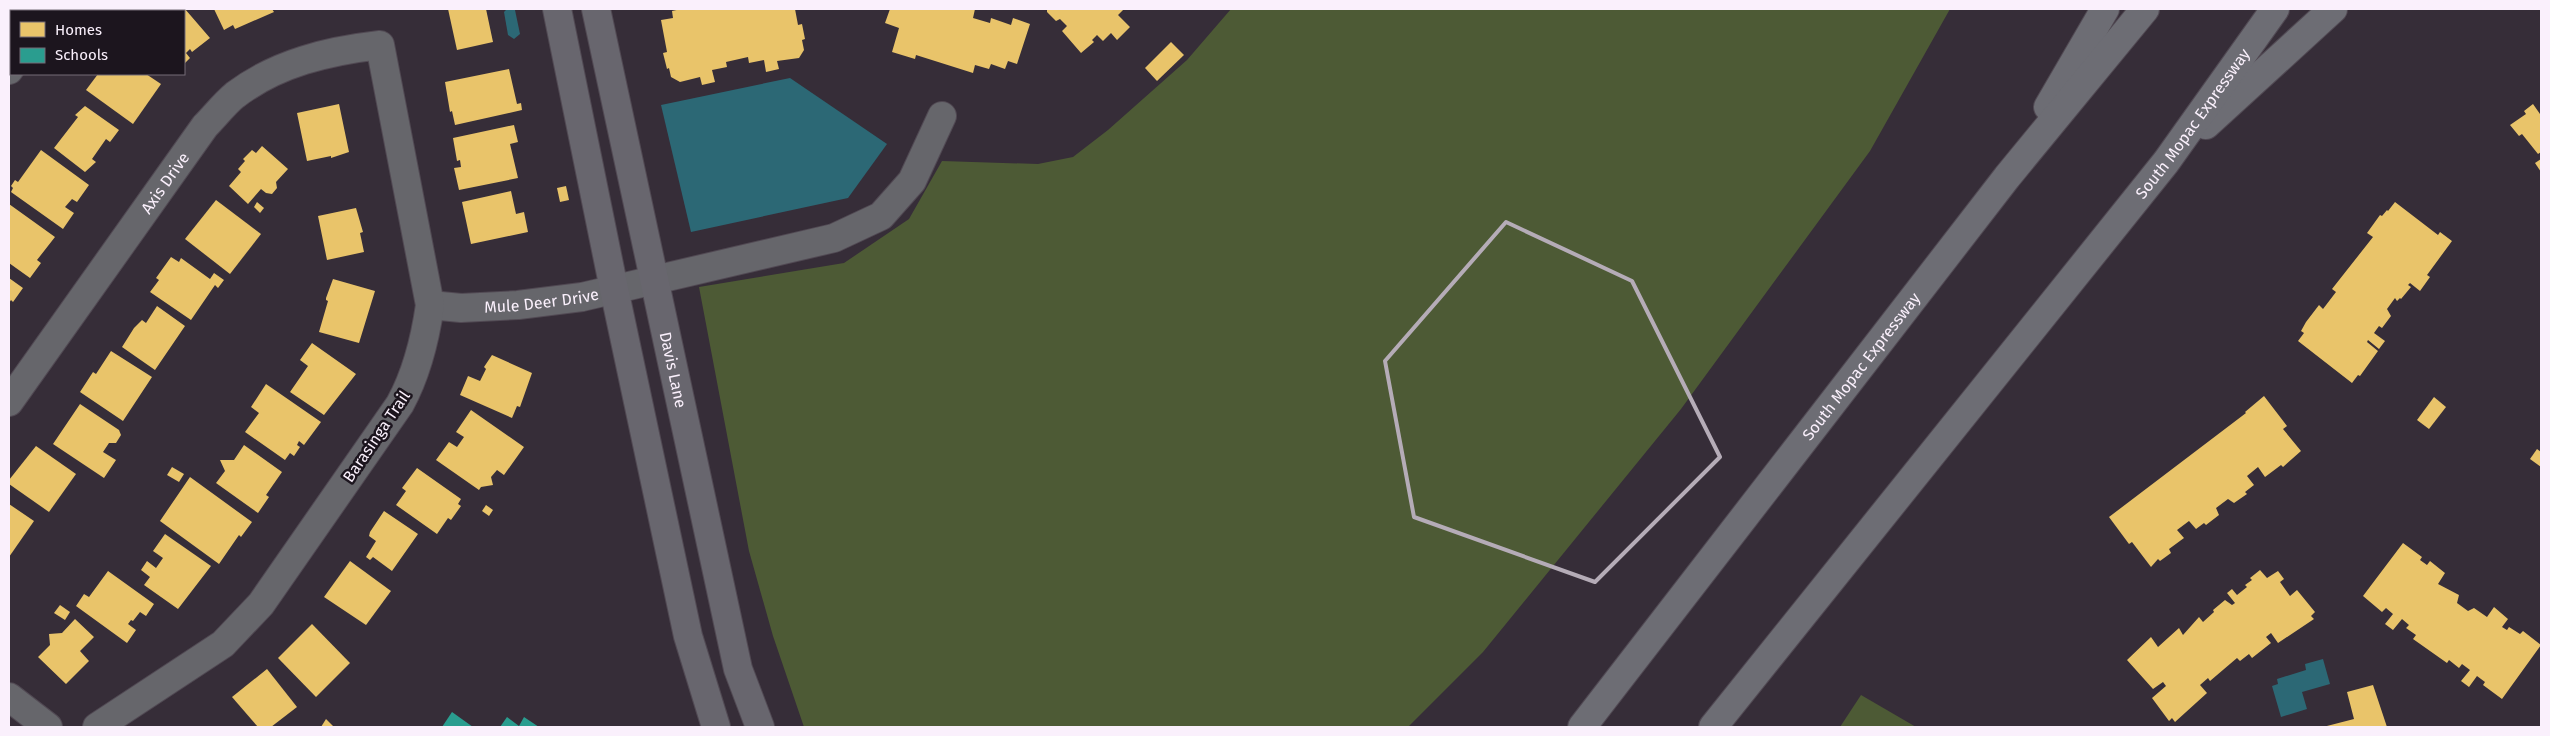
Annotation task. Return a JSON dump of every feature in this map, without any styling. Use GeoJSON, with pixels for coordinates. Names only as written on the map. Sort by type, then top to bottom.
{"type":"FeatureCollection","features":[{"type":"Feature","properties":{"kind":"highway"},"geometry":{"type":"LineString","coordinates":[[2007,178],[2105,9]]}},
{"type":"Feature","properties":{"kind":"highway","name":"South Mopac Expressway"},"geometry":{"type":"LineString","coordinates":[[1582,727],[2007,178],[2145,9]]}},
{"type":"Feature","properties":{"kind":"highway","name":"South Mopac Expressway"},"geometry":{"type":"LineString","coordinates":[[1713,727],[2166,162],[2274,9]]}},
{"type":"Feature","properties":{"kind":"highway"},"geometry":{"type":"LineString","coordinates":[[2166,162],[2333,9]]}},
{"type":"Feature","properties":{"kind":"main road"},"geometry":{"type":"LineString","coordinates":[[557,9],[688,636],[712,718],[748,697]]}},
{"type":"Feature","properties":{"kind":"main road","name":"Davis Lane"},"geometry":{"type":"LineString","coordinates":[[596,9],[738,668],[760,727]]}},
{"type":"Feature","properties":{"kind":"street","name":"Barasinga Trail"},"geometry":{"type":"LineString","coordinates":[[97,727],[222,644],[261,604],[400,404],[411,385],[419,361],[430,305],[380,45]]}},
{"type":"Feature","properties":{"kind":"street","name":"Axis Drive"},"geometry":{"type":"LineString","coordinates":[[9,402],[205,126],[234,96],[277,68],[339,50],[380,45]]}},
{"type":"Feature","properties":{"kind":"street","name":"Mule Deer Drive"},"geometry":{"type":"LineString","coordinates":[[430,305],[461,308],[518,305],[582,296],[654,281],[834,238],[881,216],[912,181],[942,116]]}},
{"type":"Feature","properties":{"kind":"street"},"geometry":{"type":"LineString","coordinates":[[9,698],[48,727]]}},
{"type":"Feature","properties":{"kind":"highlighted area"},"geometry":{"type":"Polygon","coordinates":[[[1506,222],[1632,281],[1720,457],[1595,582],[1414,517],[1385,361],[1506,222]]]}},
{"type":"Feature","properties":{"kind":"green space"},"geometry":{"type":"Polygon","coordinates":[[[1231,9],[1950,9],[1870,151],[1681,409],[1483,652],[1408,727],[804,727],[773,636],[749,551],[699,287],[844,263],[909,219],[942,161],[1038,164],[1073,157],[1108,130],[1187,60],[1231,9]]]}},
{"type":"Feature","properties":{"kind":"green space"},"geometry":{"type":"Polygon","coordinates":[[[1861,695],[1916,727],[1840,727],[1861,695]]]}},
{"type":"Feature","properties":{"kind":"water"},"geometry":{"type":"Polygon","coordinates":[[[507,9],[515,10],[520,34],[514,39],[508,35],[504,12],[507,9]]]}},
{"type":"Feature","properties":{"kind":"water"},"geometry":{"type":"Polygon","coordinates":[[[790,78],[887,144],[848,198],[691,232],[661,105],[790,78]]]}},
{"type":"Feature","properties":{"kind":"water"},"geometry":{"type":"Polygon","coordinates":[[[2323,659],[2330,684],[2302,692],[2307,709],[2281,717],[2272,686],[2278,684],[2277,679],[2306,670],[2305,664],[2323,659]]]}},
{"type":"Feature","properties":{"kind":"building: Homes"},"geometry":{"type":"Polygon","coordinates":[[[185,9],[210,38],[192,52],[190,49],[186,53],[190,58],[185,63],[185,10],[185,9]]]}},
{"type":"Feature","properties":{"kind":"building: Homes"},"geometry":{"type":"Polygon","coordinates":[[[214,9],[272,9],[274,12],[235,29],[233,25],[224,30],[214,9]]]}},
{"type":"Feature","properties":{"kind":"building: Homes"},"geometry":{"type":"Polygon","coordinates":[[[448,9],[486,9],[493,42],[457,50],[448,9]]]}},
{"type":"Feature","properties":{"kind":"building: Homes"},"geometry":{"type":"Polygon","coordinates":[[[681,9],[795,9],[798,25],[802,24],[805,39],[802,40],[804,50],[799,58],[777,61],[779,69],[766,72],[764,60],[749,63],[748,57],[726,62],[727,67],[712,70],[715,82],[702,85],[700,77],[680,82],[671,77],[669,68],[667,69],[663,53],[667,52],[661,20],[673,18],[672,11],[681,9]]]}},
{"type":"Feature","properties":{"kind":"building: Homes"},"geometry":{"type":"Polygon","coordinates":[[[890,9],[975,9],[973,18],[990,23],[991,18],[1011,25],[1013,18],[1030,24],[1017,64],[1008,61],[1005,69],[991,64],[989,69],[975,65],[973,73],[916,55],[915,59],[892,52],[899,28],[885,23],[890,9]]]}},
{"type":"Feature","properties":{"kind":"building: Homes"},"geometry":{"type":"Polygon","coordinates":[[[1047,9],[1124,9],[1118,15],[1130,27],[1117,40],[1111,33],[1103,41],[1097,35],[1092,40],[1094,42],[1081,53],[1062,31],[1067,26],[1060,19],[1056,21],[1047,12],[1047,9]]]}},
{"type":"Feature","properties":{"kind":"building: Homes"},"geometry":{"type":"Polygon","coordinates":[[[1171,42],[1184,55],[1157,81],[1145,68],[1171,42]]]}},
{"type":"Feature","properties":{"kind":"building: Homes"},"geometry":{"type":"Polygon","coordinates":[[[509,69],[517,104],[521,103],[522,110],[455,125],[452,111],[450,112],[445,82],[509,69]]]}},
{"type":"Feature","properties":{"kind":"building: Homes"},"geometry":{"type":"Polygon","coordinates":[[[97,75],[148,75],[161,84],[133,124],[86,90],[97,75]]]}},
{"type":"Feature","properties":{"kind":"building: Homes"},"geometry":{"type":"Polygon","coordinates":[[[339,104],[349,152],[331,158],[331,156],[307,161],[297,113],[339,104]]]}},
{"type":"Feature","properties":{"kind":"building: Homes"},"geometry":{"type":"Polygon","coordinates":[[[2533,104],[2540,114],[2541,112],[2541,152],[2538,154],[2522,134],[2519,136],[2510,125],[2526,114],[2524,111],[2533,104]]]}},
{"type":"Feature","properties":{"kind":"building: Homes"},"geometry":{"type":"Polygon","coordinates":[[[85,106],[119,130],[110,142],[106,139],[92,159],[96,162],[85,172],[54,148],[78,117],[75,115],[85,106]]]}},
{"type":"Feature","properties":{"kind":"building: Homes"},"geometry":{"type":"Polygon","coordinates":[[[514,125],[518,142],[510,144],[518,178],[459,190],[454,168],[461,167],[460,160],[457,161],[453,138],[514,125]]]}},
{"type":"Feature","properties":{"kind":"building: Homes"},"geometry":{"type":"Polygon","coordinates":[[[262,146],[288,169],[276,182],[277,188],[272,194],[266,193],[261,189],[248,204],[229,186],[241,172],[238,169],[245,161],[243,159],[252,150],[256,153],[262,146]]]}},
{"type":"Feature","properties":{"kind":"building: Homes"},"geometry":{"type":"Polygon","coordinates":[[[41,150],[89,185],[77,202],[72,199],[65,207],[74,213],[63,229],[11,192],[13,188],[11,186],[15,180],[18,182],[41,150]]]}},
{"type":"Feature","properties":{"kind":"building: Homes"},"geometry":{"type":"Polygon","coordinates":[[[2541,159],[2541,172],[2535,163],[2541,159]]]}},
{"type":"Feature","properties":{"kind":"building: Homes"},"geometry":{"type":"Polygon","coordinates":[[[566,186],[569,200],[560,202],[557,188],[566,186]]]}},
{"type":"Feature","properties":{"kind":"building: Homes"},"geometry":{"type":"Polygon","coordinates":[[[511,191],[516,214],[524,212],[528,232],[471,244],[462,202],[511,191]]]}},
{"type":"Feature","properties":{"kind":"building: Homes"},"geometry":{"type":"Polygon","coordinates":[[[216,200],[261,234],[230,274],[185,239],[216,200]]]}},
{"type":"Feature","properties":{"kind":"building: Homes"},"geometry":{"type":"Polygon","coordinates":[[[257,202],[264,208],[260,213],[254,207],[257,202]]]}},
{"type":"Feature","properties":{"kind":"building: Homes"},"geometry":{"type":"Polygon","coordinates":[[[2395,202],[2438,235],[2440,232],[2452,241],[2427,275],[2430,277],[2420,291],[2410,283],[2408,285],[2411,287],[2401,299],[2397,301],[2395,298],[2387,309],[2391,316],[2382,328],[2379,326],[2374,333],[2385,341],[2379,349],[2368,340],[2367,342],[2378,351],[2360,376],[2358,375],[2352,383],[2298,341],[2304,333],[2301,331],[2306,322],[2319,305],[2323,309],[2336,292],[2332,289],[2373,237],[2367,233],[2380,215],[2382,216],[2388,211],[2395,202]]]}},
{"type":"Feature","properties":{"kind":"building: Homes"},"geometry":{"type":"Polygon","coordinates":[[[9,204],[55,237],[37,260],[41,263],[30,278],[9,263],[9,204]]]}},
{"type":"Feature","properties":{"kind":"building: Homes"},"geometry":{"type":"Polygon","coordinates":[[[356,208],[363,232],[360,233],[364,252],[327,260],[318,216],[356,208]]]}},
{"type":"Feature","properties":{"kind":"building: Homes"},"geometry":{"type":"Polygon","coordinates":[[[171,257],[179,262],[181,258],[210,279],[214,273],[224,280],[218,288],[215,285],[191,320],[150,292],[159,280],[156,278],[171,257]]]}},
{"type":"Feature","properties":{"kind":"building: Homes"},"geometry":{"type":"Polygon","coordinates":[[[9,278],[23,288],[13,302],[11,300],[9,303],[9,278]]]}},
{"type":"Feature","properties":{"kind":"building: Homes"},"geometry":{"type":"Polygon","coordinates":[[[333,279],[375,291],[359,343],[319,332],[328,301],[326,298],[333,279]]]}},
{"type":"Feature","properties":{"kind":"building: Homes"},"geometry":{"type":"Polygon","coordinates":[[[157,306],[185,326],[155,370],[122,347],[134,328],[142,320],[146,323],[157,306]]]}},
{"type":"Feature","properties":{"kind":"building: Homes"},"geometry":{"type":"Polygon","coordinates":[[[312,343],[356,374],[324,415],[290,392],[308,366],[300,360],[312,343]]]}},
{"type":"Feature","properties":{"kind":"building: Homes"},"geometry":{"type":"Polygon","coordinates":[[[111,351],[152,377],[123,421],[80,392],[93,372],[96,374],[111,351]]]}},
{"type":"Feature","properties":{"kind":"building: Homes"},"geometry":{"type":"Polygon","coordinates":[[[492,355],[532,373],[520,407],[517,406],[512,418],[460,395],[468,376],[480,381],[486,369],[484,367],[492,355]]]}},
{"type":"Feature","properties":{"kind":"building: Homes"},"geometry":{"type":"Polygon","coordinates":[[[266,384],[321,422],[304,445],[299,441],[297,445],[300,447],[294,456],[290,453],[285,460],[245,432],[259,413],[251,407],[266,384]]]}},
{"type":"Feature","properties":{"kind":"building: Homes"},"geometry":{"type":"Polygon","coordinates":[[[2264,396],[2287,426],[2283,429],[2301,451],[2283,467],[2281,465],[2265,477],[2258,467],[2247,476],[2254,485],[2245,492],[2247,494],[2234,503],[2228,499],[2216,508],[2219,515],[2206,525],[2204,523],[2196,529],[2189,521],[2177,530],[2184,538],[2169,549],[2171,553],[2160,561],[2158,559],[2151,567],[2132,542],[2129,544],[2109,517],[2246,413],[2264,396]]]}},
{"type":"Feature","properties":{"kind":"building: Homes"},"geometry":{"type":"Polygon","coordinates":[[[2434,397],[2446,407],[2429,429],[2417,420],[2434,397]]]}},
{"type":"Feature","properties":{"kind":"building: Homes"},"geometry":{"type":"Polygon","coordinates":[[[80,404],[119,430],[121,435],[116,443],[109,443],[103,452],[116,460],[104,478],[53,444],[80,404]]]}},
{"type":"Feature","properties":{"kind":"building: Homes"},"geometry":{"type":"Polygon","coordinates":[[[471,410],[524,447],[504,475],[497,470],[491,477],[493,485],[481,487],[479,490],[436,460],[449,442],[457,447],[464,437],[456,432],[471,410]]]}},
{"type":"Feature","properties":{"kind":"building: Homes"},"geometry":{"type":"Polygon","coordinates":[[[244,445],[282,472],[266,495],[269,497],[258,513],[216,483],[225,471],[220,460],[234,460],[244,445]]]}},
{"type":"Feature","properties":{"kind":"building: Homes"},"geometry":{"type":"Polygon","coordinates":[[[36,446],[76,474],[49,512],[9,484],[9,480],[36,446]]]}},
{"type":"Feature","properties":{"kind":"building: Homes"},"geometry":{"type":"Polygon","coordinates":[[[2537,449],[2541,452],[2541,467],[2530,459],[2537,449]]]}},
{"type":"Feature","properties":{"kind":"building: Homes"},"geometry":{"type":"Polygon","coordinates":[[[172,467],[184,474],[179,482],[167,475],[172,467]]]}},
{"type":"Feature","properties":{"kind":"building: Homes"},"geometry":{"type":"Polygon","coordinates":[[[417,468],[461,499],[458,504],[461,506],[451,520],[448,518],[437,534],[396,505],[406,491],[402,488],[417,468]]]}},
{"type":"Feature","properties":{"kind":"building: Homes"},"geometry":{"type":"Polygon","coordinates":[[[190,477],[252,522],[241,537],[239,535],[219,564],[160,521],[190,477]]]}},
{"type":"Feature","properties":{"kind":"building: Homes"},"geometry":{"type":"Polygon","coordinates":[[[9,504],[34,521],[9,557],[9,504]]]}},
{"type":"Feature","properties":{"kind":"building: Homes"},"geometry":{"type":"Polygon","coordinates":[[[486,505],[493,510],[489,516],[482,511],[486,505]]]}},
{"type":"Feature","properties":{"kind":"building: Homes"},"geometry":{"type":"Polygon","coordinates":[[[384,511],[418,534],[392,571],[373,557],[370,560],[366,557],[376,541],[369,536],[370,532],[384,511]]]}},
{"type":"Feature","properties":{"kind":"building: Homes"},"geometry":{"type":"Polygon","coordinates":[[[165,534],[211,566],[178,609],[144,585],[150,577],[141,570],[147,561],[156,568],[163,558],[153,551],[165,534]]]}},
{"type":"Feature","properties":{"kind":"building: Homes"},"geometry":{"type":"Polygon","coordinates":[[[2403,543],[2422,557],[2420,560],[2427,565],[2430,561],[2445,573],[2438,584],[2459,595],[2457,603],[2468,611],[2474,608],[2487,617],[2494,607],[2508,619],[2502,627],[2507,630],[2509,627],[2520,634],[2523,631],[2541,645],[2502,699],[2483,685],[2485,682],[2477,676],[2469,687],[2461,681],[2470,670],[2462,664],[2459,668],[2449,660],[2447,663],[2413,639],[2416,635],[2406,628],[2409,625],[2402,619],[2393,630],[2385,624],[2393,614],[2386,608],[2382,612],[2363,596],[2403,543]]]}},
{"type":"Feature","properties":{"kind":"building: Homes"},"geometry":{"type":"Polygon","coordinates":[[[350,561],[391,591],[366,625],[324,597],[350,561]]]}},
{"type":"Feature","properties":{"kind":"building: Homes"},"geometry":{"type":"Polygon","coordinates":[[[2260,570],[2267,578],[2278,571],[2284,579],[2280,582],[2290,596],[2297,590],[2315,612],[2311,616],[2314,619],[2278,643],[2271,633],[2266,637],[2271,643],[2252,658],[2249,654],[2240,661],[2237,658],[2210,681],[2208,678],[2200,685],[2207,693],[2175,722],[2172,718],[2169,721],[2152,698],[2166,686],[2163,682],[2153,689],[2127,660],[2151,637],[2158,647],[2179,628],[2183,635],[2199,617],[2203,622],[2225,600],[2232,605],[2235,603],[2227,593],[2232,589],[2237,595],[2247,587],[2245,585],[2252,580],[2250,578],[2260,570]]]}},
{"type":"Feature","properties":{"kind":"building: Homes"},"geometry":{"type":"Polygon","coordinates":[[[108,571],[154,604],[146,616],[140,612],[128,624],[136,630],[127,643],[76,606],[84,594],[89,597],[108,571]]]}},
{"type":"Feature","properties":{"kind":"building: Homes"},"geometry":{"type":"Polygon","coordinates":[[[60,605],[70,612],[65,620],[54,613],[60,605]]]}},
{"type":"Feature","properties":{"kind":"building: Homes"},"geometry":{"type":"Polygon","coordinates":[[[75,619],[94,637],[80,651],[89,661],[66,684],[38,657],[50,645],[49,634],[62,633],[75,619]]]}},
{"type":"Feature","properties":{"kind":"building: Homes"},"geometry":{"type":"Polygon","coordinates":[[[312,624],[350,663],[316,697],[278,658],[312,624]]]}},
{"type":"Feature","properties":{"kind":"building: Homes"},"geometry":{"type":"Polygon","coordinates":[[[267,669],[297,707],[271,727],[258,727],[232,697],[267,669]]]}},
{"type":"Feature","properties":{"kind":"building: Homes"},"geometry":{"type":"Polygon","coordinates":[[[2373,685],[2387,727],[2323,727],[2354,719],[2347,692],[2373,685]]]}},
{"type":"Feature","properties":{"kind":"building: Homes"},"geometry":{"type":"Polygon","coordinates":[[[326,719],[334,727],[321,727],[326,719]]]}},
{"type":"Feature","properties":{"kind":"building: Schools"},"geometry":{"type":"Polygon","coordinates":[[[452,712],[473,727],[442,727],[452,712]]]}},
{"type":"Feature","properties":{"kind":"building: Schools"},"geometry":{"type":"Polygon","coordinates":[[[507,717],[519,726],[524,717],[539,727],[500,727],[507,717]]]}}]}
